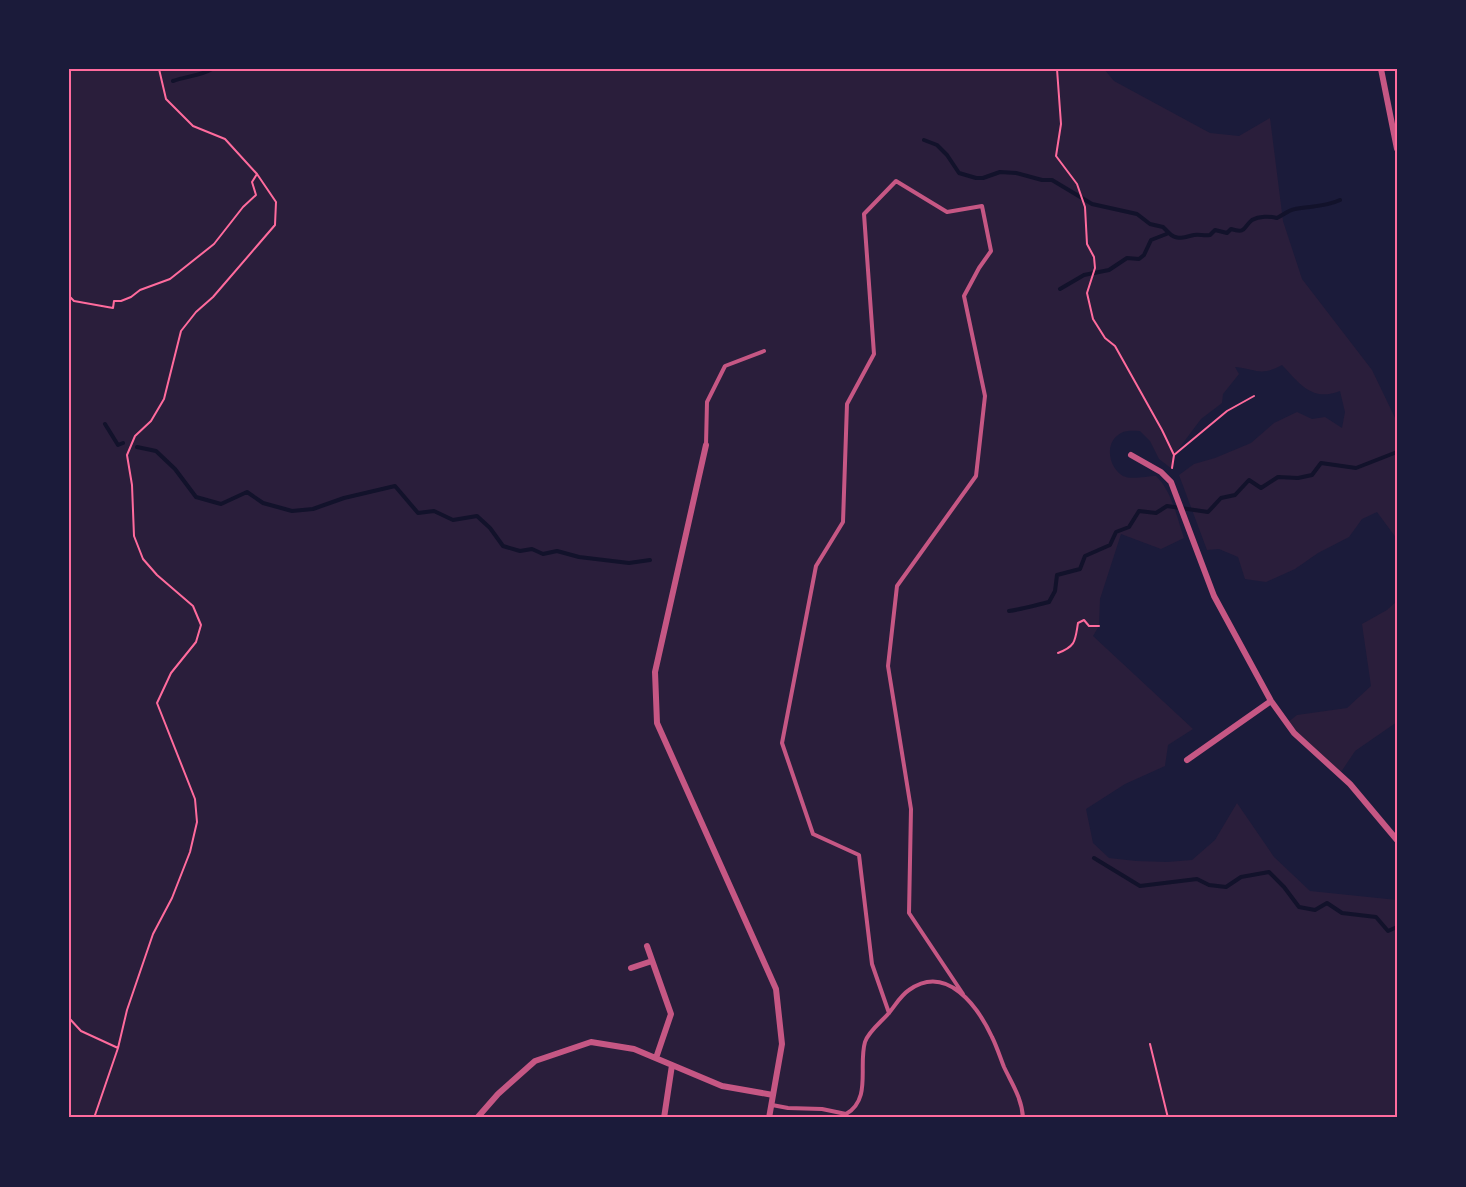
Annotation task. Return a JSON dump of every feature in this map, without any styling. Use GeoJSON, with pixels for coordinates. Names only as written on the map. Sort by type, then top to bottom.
{"type":"FeatureCollection","features":[{"type":"Feature","properties":{"kind":"street"},"geometry":{"type":"LineString","coordinates":[[1381,69],[1397,149]]}},
{"type":"Feature","properties":{"kind":"street"},"geometry":{"type":"LineString","coordinates":[[706,445],[654,672],[657,723],[776,988],[782,1044],[769,1118]]}},
{"type":"Feature","properties":{"kind":"street"},"geometry":{"type":"LineString","coordinates":[[1131,456],[1161,472],[1167,478],[1214,596],[1270,701],[1294,733],[1357,792],[1397,840]]}},
{"type":"Feature","properties":{"kind":"street"},"geometry":{"type":"LineString","coordinates":[[1187,760],[1270,701]]}},
{"type":"Feature","properties":{"kind":"street"},"geometry":{"type":"LineString","coordinates":[[647,946],[671,1014],[657,1059]]}},
{"type":"Feature","properties":{"kind":"street"},"geometry":{"type":"LineString","coordinates":[[631,968],[652,961]]}},
{"type":"Feature","properties":{"kind":"street"},"geometry":{"type":"LineString","coordinates":[[477,1118],[498,1094],[535,1061],[591,1042],[634,1049],[722,1086],[773,1095]]}},
{"type":"Feature","properties":{"kind":"street"},"geometry":{"type":"LineString","coordinates":[[664,1118],[672,1065]]}},
{"type":"Feature","properties":{"kind":"lane"},"geometry":{"type":"LineString","coordinates":[[889,1013],[872,964],[859,855],[813,834],[782,743],[816,566],[843,522],[847,404],[874,354],[864,214],[896,182],[947,212],[982,206],[991,251],[964,296],[985,396],[976,476],[897,586],[888,666],[911,808],[909,913],[963,994],[983,1018],[1016,1088],[1023,1118]]}},
{"type":"Feature","properties":{"kind":"lane"},"geometry":{"type":"LineString","coordinates":[[706,445],[707,402],[725,366],[764,351]]}},
{"type":"Feature","properties":{"kind":"lane"},"geometry":{"type":"LineString","coordinates":[[771,1105],[822,1109],[846,1114],[853,1110],[863,1087],[865,1041],[909,990],[919,985],[941,983],[963,994]]}},
{"type":"Feature","properties":{"kind":"path"},"geometry":{"type":"LineString","coordinates":[[94,1118],[153,934],[172,898],[190,852],[197,822],[195,799],[157,703],[171,673],[196,642],[201,625],[193,606],[157,575],[143,559],[134,536],[132,484],[127,455],[135,436],[151,421],[164,399],[181,331],[275,225],[276,202],[257,174],[225,139],[193,126],[166,99],[159,69]]}},
{"type":"Feature","properties":{"kind":"path"},"geometry":{"type":"LineString","coordinates":[[1057,69],[1061,124],[1056,156],[1077,184],[1085,207],[1087,244],[1094,258],[1095,268],[1087,293],[1093,319],[1105,338],[1115,346],[1174,455],[1172,470],[1167,478]]}},
{"type":"Feature","properties":{"kind":"path"},"geometry":{"type":"LineString","coordinates":[[69,296],[74,301],[113,308],[114,301],[131,297],[140,290],[170,279],[214,244],[231,221],[256,195],[252,182],[257,174]]}},
{"type":"Feature","properties":{"kind":"path"},"geometry":{"type":"LineString","coordinates":[[1174,455],[1227,411],[1254,396]]}},
{"type":"Feature","properties":{"kind":"path"},"geometry":{"type":"LineString","coordinates":[[1058,653],[1070,648],[1074,642],[1078,623],[1084,620],[1089,626],[1099,626]]}},
{"type":"Feature","properties":{"kind":"path"},"geometry":{"type":"LineString","coordinates":[[69,1018],[81,1031],[118,1047]]}},
{"type":"Feature","properties":{"kind":"path"},"geometry":{"type":"LineString","coordinates":[[1150,1044],[1168,1118]]}},
{"type":"Feature","properties":{"kind":"shaded area"},"geometry":{"type":"Polygon","coordinates":[[[69,69],[1104,69],[1114,81],[1210,133],[1239,136],[1270,118],[1283,221],[1302,279],[1372,370],[1397,422],[1397,539],[1377,512],[1362,519],[1349,537],[1318,553],[1295,569],[1266,582],[1245,579],[1238,557],[1219,549],[1207,550],[1179,475],[1194,464],[1251,443],[1274,423],[1297,412],[1312,419],[1325,417],[1342,428],[1345,412],[1340,391],[1330,394],[1314,393],[1282,365],[1268,371],[1235,367],[1239,374],[1223,394],[1222,403],[1201,419],[1174,455],[1172,469],[1159,459],[1150,441],[1140,431],[1126,431],[1116,437],[1110,448],[1114,467],[1126,477],[1156,476],[1162,482],[1170,497],[1184,538],[1161,549],[1121,534],[1100,599],[1099,626],[1093,636],[1193,729],[1168,745],[1165,766],[1125,784],[1086,809],[1093,843],[1109,858],[1167,862],[1192,860],[1215,840],[1237,803],[1274,857],[1310,891],[1397,900],[1397,1118],[69,1118],[69,69]]]}},
{"type":"Feature","properties":{"kind":"shaded area"},"geometry":{"type":"Polygon","coordinates":[[[1397,601],[1397,722],[1355,751],[1339,775],[1287,723],[1297,715],[1347,708],[1371,686],[1362,624],[1387,610],[1397,601]]]}},
{"type":"Feature","properties":{"kind":"waterway"},"geometry":{"type":"LineString","coordinates":[[173,81],[212,69]]}},
{"type":"Feature","properties":{"kind":"waterway"},"geometry":{"type":"LineString","coordinates":[[924,140],[937,145],[959,173],[976,178],[1000,172],[1016,173],[1042,180],[1052,180],[1092,204],[1137,214],[1150,224],[1163,227],[1169,233]]}},
{"type":"Feature","properties":{"kind":"waterway"},"geometry":{"type":"LineString","coordinates":[[1060,289],[1084,275],[1109,270],[1127,258],[1139,259],[1144,255],[1151,240],[1169,233],[1181,238],[1210,235],[1215,230],[1227,233],[1231,229],[1240,231],[1252,220],[1258,218],[1277,218],[1293,210],[1340,200]]}},
{"type":"Feature","properties":{"kind":"waterway"},"geometry":{"type":"LineString","coordinates":[[105,424],[118,445],[123,443]]}},
{"type":"Feature","properties":{"kind":"waterway"},"geometry":{"type":"LineString","coordinates":[[137,447],[156,451],[175,469],[196,497],[221,504],[247,492],[263,503],[292,511],[313,509],[344,498],[395,486],[418,513],[434,511],[453,520],[477,516],[490,528],[503,546],[520,551],[532,549],[543,554],[557,551],[579,557],[629,563],[650,560]]}},
{"type":"Feature","properties":{"kind":"waterway"},"geometry":{"type":"LineString","coordinates":[[1009,611],[1049,602],[1055,591],[1057,575],[1080,569],[1085,556],[1110,545],[1116,532],[1129,527],[1139,511],[1156,513],[1167,506],[1208,512],[1221,498],[1235,495],[1249,480],[1261,488],[1278,477],[1298,478],[1312,475],[1321,463],[1356,468],[1397,452]]}},
{"type":"Feature","properties":{"kind":"waterway"},"geometry":{"type":"LineString","coordinates":[[1094,858],[1140,886],[1197,879],[1209,885],[1226,887],[1241,877],[1269,872],[1299,907],[1315,910],[1327,903],[1342,913],[1376,917],[1388,931],[1397,927]]}}]}
